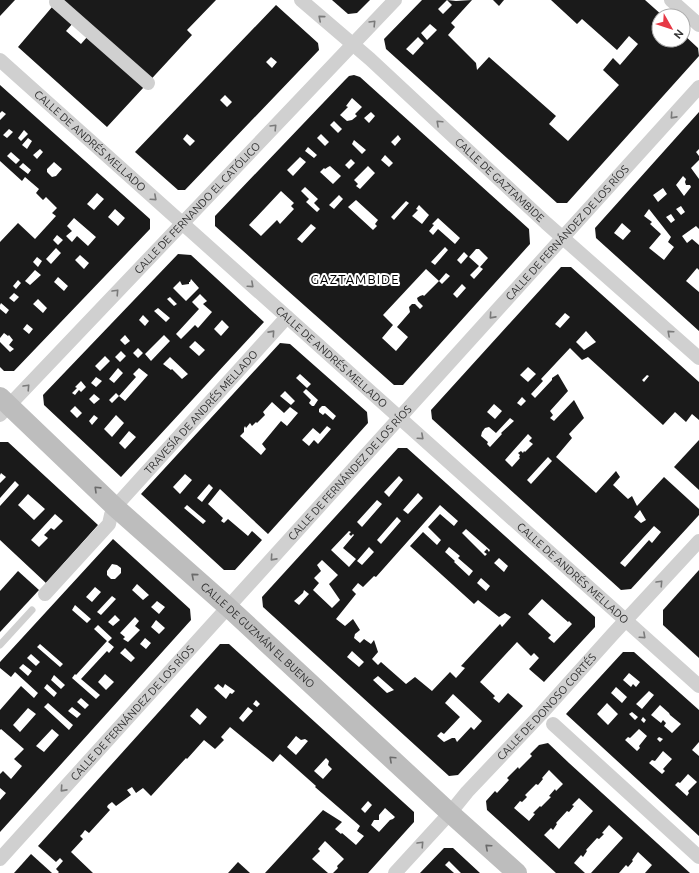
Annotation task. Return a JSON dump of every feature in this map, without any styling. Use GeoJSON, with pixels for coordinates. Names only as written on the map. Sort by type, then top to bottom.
{"type":"FeatureCollection","features":[{"type":"Feature","properties":{"kind":"street","name":"CALLE DE GAZTAMBIDE"},"geometry":{"type":"LineString","coordinates":[[301,0],[370,59],[563,238],[699,358]]}},
{"type":"Feature","properties":{"kind":"street","name":"CALLE DE FERNANDO EL CATÓLICO"},"geometry":{"type":"LineString","coordinates":[[3,406],[182,223],[395,0]]}},
{"type":"Feature","properties":{"kind":"street"},"geometry":{"type":"LineString","coordinates":[[671,0],[699,25]]}},
{"type":"Feature","properties":{"kind":"street"},"geometry":{"type":"LineString","coordinates":[[56,2],[148,83]]}},
{"type":"Feature","properties":{"kind":"street","name":"CALLE DE ANDRÉS MELLADO"},"geometry":{"type":"LineString","coordinates":[[0,60],[699,686]]}},
{"type":"Feature","properties":{"kind":"street","name":"CALLE DE FERNÁNDEZ DE LOS RÍOS"},"geometry":{"type":"LineString","coordinates":[[0,859],[699,87]]}},
{"type":"Feature","properties":{"kind":"street","name":"TRAVESÍA DE ANDRÉS MELLADO"},"geometry":{"type":"LineString","coordinates":[[115,507],[287,317]]}},
{"type":"Feature","properties":{"kind":"street","name":"CALLE DE GUZMÁN EL BUENO"},"geometry":{"type":"LineString","coordinates":[[3,406],[228,607],[450,813],[517,873]]}},
{"type":"Feature","properties":{"kind":"street"},"geometry":{"type":"LineString","coordinates":[[45,594],[109,524],[115,507]]}},
{"type":"Feature","properties":{"kind":"street","name":"CALLE DE DONOSO CORTÉS"},"geometry":{"type":"LineString","coordinates":[[395,873],[450,813],[467,792],[541,714],[699,541]]}},
{"type":"Feature","properties":{"kind":"street","name":"CALLE DE DONOSO CORTÉS"},"geometry":{"type":"LineString","coordinates":[[553,724],[699,857]]}},
{"type":"Feature","properties":{"kind":"lane"},"geometry":{"type":"LineString","coordinates":[[0,645],[32,610]]}},
{"type":"Feature","properties":{"kind":"building"},"geometry":{"type":"Polygon","coordinates":[[[0,0],[15,0],[0,16],[0,0]]]}},
{"type":"Feature","properties":{"kind":"building"},"geometry":{"type":"Polygon","coordinates":[[[58,0],[216,0],[187,30],[192,35],[107,127],[18,47],[58,0]],[[73,23],[66,31],[81,44],[88,36],[73,23]]]}},
{"type":"Feature","properties":{"kind":"building"},"geometry":{"type":"Polygon","coordinates":[[[332,0],[370,0],[357,13],[348,14],[332,0]]]}},
{"type":"Feature","properties":{"kind":"building"},"geometry":{"type":"Polygon","coordinates":[[[422,0],[447,0],[456,1],[472,0],[451,23],[455,27],[448,35],[476,63],[477,70],[489,57],[556,116],[549,124],[568,141],[619,85],[603,70],[613,58],[620,65],[638,44],[629,36],[617,50],[582,19],[577,24],[551,0],[645,0],[654,8],[651,8],[651,48],[691,48],[691,41],[698,48],[699,56],[567,203],[557,203],[386,49],[384,39],[422,0]],[[447,0],[438,9],[443,14],[452,5],[447,0]],[[430,24],[421,33],[427,40],[437,30],[430,24]],[[418,37],[406,49],[413,55],[424,43],[418,37]]]}},
{"type":"Feature","properties":{"kind":"building"},"geometry":{"type":"Polygon","coordinates":[[[493,0],[504,0],[499,6],[493,0]]]}},
{"type":"Feature","properties":{"kind":"building"},"geometry":{"type":"Polygon","coordinates":[[[276,5],[318,43],[319,50],[185,190],[178,190],[135,152],[276,5]],[[271,57],[266,62],[272,68],[277,62],[271,57]],[[225,95],[220,100],[227,107],[232,102],[225,95]],[[187,134],[183,139],[190,146],[195,141],[187,134]]]}},
{"type":"Feature","properties":{"kind":"building"},"geometry":{"type":"Polygon","coordinates":[[[354,75],[360,77],[529,229],[530,244],[403,385],[394,385],[215,226],[215,216],[349,76],[354,75]],[[352,98],[346,106],[348,107],[340,115],[347,121],[352,120],[357,116],[355,114],[362,107],[352,98]],[[371,112],[364,118],[369,123],[375,116],[371,112]],[[334,121],[330,125],[338,133],[342,129],[334,121]],[[321,134],[317,138],[325,146],[329,142],[321,134]],[[398,135],[391,142],[395,146],[401,139],[398,135]],[[354,140],[352,144],[362,154],[366,150],[354,140]],[[308,147],[305,151],[314,158],[317,155],[308,147]],[[385,155],[381,160],[389,167],[393,163],[385,155]],[[300,157],[287,170],[293,176],[306,162],[300,157]],[[351,159],[345,165],[349,169],[355,163],[351,159]],[[330,166],[325,169],[324,168],[320,172],[333,184],[341,176],[330,166]],[[368,166],[354,180],[358,184],[356,186],[360,189],[375,173],[368,166]],[[305,187],[301,191],[309,199],[306,202],[317,212],[320,209],[314,203],[318,199],[305,187]],[[281,191],[249,225],[261,236],[277,220],[280,224],[294,209],[291,206],[294,203],[281,191]],[[339,195],[329,205],[334,209],[343,199],[339,195]],[[356,200],[348,207],[373,230],[377,226],[375,224],[378,220],[356,200]],[[406,201],[391,217],[394,220],[409,203],[406,201]],[[419,205],[416,209],[418,210],[412,216],[422,224],[429,215],[419,205]],[[438,218],[432,224],[434,225],[429,231],[433,235],[438,229],[455,244],[460,238],[438,218]],[[311,224],[297,239],[302,243],[316,228],[311,224]],[[445,247],[431,262],[435,265],[448,250],[445,247]],[[476,249],[469,257],[479,266],[470,275],[474,279],[483,269],[480,267],[488,258],[479,249],[476,249]],[[464,252],[457,260],[461,264],[468,256],[464,252]],[[426,269],[383,315],[393,325],[382,338],[396,351],[408,337],[397,327],[410,312],[409,307],[412,304],[415,304],[420,309],[423,306],[417,298],[423,295],[424,296],[439,281],[426,269]],[[446,273],[439,281],[442,284],[450,276],[446,273]],[[462,284],[453,294],[457,298],[466,288],[462,284]]]}},
{"type":"Feature","properties":{"kind":"building"},"geometry":{"type":"Polygon","coordinates":[[[0,85],[150,219],[150,229],[14,371],[4,371],[0,367],[0,342],[10,352],[14,349],[9,345],[13,340],[9,335],[8,336],[4,333],[0,338],[0,309],[6,314],[9,310],[1,303],[0,305],[0,242],[18,223],[35,239],[56,216],[52,213],[57,208],[46,197],[43,200],[36,193],[39,189],[25,177],[22,181],[0,161],[0,120],[6,114],[2,111],[0,113],[0,85]],[[9,129],[3,135],[7,138],[13,132],[9,129]],[[24,130],[18,138],[21,141],[28,134],[24,130]],[[28,138],[22,145],[27,149],[32,141],[28,138]],[[40,149],[33,155],[37,159],[43,152],[40,149]],[[11,152],[7,156],[16,164],[20,160],[11,152]],[[54,162],[47,169],[47,172],[52,177],[56,176],[62,169],[54,162]],[[23,163],[19,167],[28,174],[31,170],[23,163]],[[97,193],[87,204],[94,210],[104,199],[97,193]],[[115,209],[108,217],[118,226],[125,218],[115,209]],[[74,218],[67,226],[72,231],[66,236],[72,242],[77,236],[88,246],[96,237],[74,218]],[[57,235],[53,240],[58,245],[63,240],[57,235]],[[56,248],[46,259],[51,264],[61,253],[56,248]],[[80,255],[75,260],[84,269],[89,263],[80,255]],[[37,257],[33,262],[38,267],[42,261],[37,257]],[[35,270],[25,281],[30,285],[41,275],[35,270]],[[58,277],[54,282],[64,291],[68,286],[58,277]],[[18,280],[13,286],[16,289],[21,283],[18,280]],[[14,293],[9,298],[14,302],[19,297],[14,293]],[[38,299],[33,304],[43,313],[47,308],[38,299]],[[27,324],[23,329],[29,334],[33,329],[27,324]]]}},
{"type":"Feature","properties":{"kind":"building"},"geometry":{"type":"Polygon","coordinates":[[[699,112],[699,149],[696,152],[699,156],[699,160],[691,168],[699,179],[699,229],[696,226],[682,236],[687,243],[692,239],[699,245],[699,270],[697,268],[686,281],[699,292],[699,331],[596,238],[595,228],[699,112]],[[683,176],[676,185],[684,196],[691,187],[690,185],[686,185],[686,179],[683,176]],[[663,188],[653,195],[658,202],[667,194],[663,188]],[[681,206],[676,209],[681,215],[685,212],[681,206]],[[649,209],[644,216],[652,222],[650,224],[661,234],[649,248],[664,260],[674,247],[668,242],[671,237],[649,209]],[[671,214],[666,217],[671,223],[675,220],[671,214]],[[622,223],[614,233],[623,240],[631,231],[622,223]]]}},
{"type":"Feature","properties":{"kind":"building"},"geometry":{"type":"Polygon","coordinates":[[[178,254],[191,255],[264,322],[121,477],[44,405],[43,395],[178,254]],[[191,279],[189,284],[182,285],[180,281],[173,288],[186,301],[199,288],[191,279]],[[200,294],[192,302],[199,309],[176,334],[181,339],[195,325],[198,328],[212,312],[203,304],[207,301],[200,294]],[[170,297],[167,299],[174,306],[177,304],[170,297]],[[158,308],[154,311],[166,322],[170,318],[158,308]],[[143,315],[139,320],[145,326],[149,321],[143,315]],[[222,320],[214,329],[221,336],[229,327],[222,320]],[[125,335],[120,340],[125,345],[130,341],[125,335]],[[164,335],[145,354],[151,361],[170,341],[164,335]],[[195,341],[189,347],[199,356],[205,350],[195,341]],[[138,348],[133,353],[138,358],[143,353],[138,348]],[[121,351],[115,357],[120,362],[126,356],[121,351]],[[105,356],[95,366],[100,371],[110,361],[105,356]],[[170,357],[163,364],[171,370],[172,369],[182,379],[188,374],[170,357]],[[118,368],[109,379],[114,383],[123,373],[118,368]],[[139,368],[133,374],[136,377],[119,396],[125,401],[148,375],[139,368]],[[96,377],[91,383],[96,387],[102,381],[96,377]],[[81,381],[72,393],[75,395],[79,390],[81,392],[86,387],[81,381]],[[116,393],[109,400],[112,403],[119,396],[116,393]],[[94,394],[89,399],[94,404],[100,399],[94,394]],[[75,406],[70,411],[77,418],[82,413],[75,406]],[[94,415],[89,421],[92,425],[98,418],[94,415]],[[116,415],[104,429],[112,437],[124,423],[116,415]],[[129,431],[119,443],[125,449],[136,437],[129,431]]]}},
{"type":"Feature","properties":{"kind":"building"},"geometry":{"type":"Polygon","coordinates":[[[561,267],[571,267],[699,382],[699,420],[692,414],[686,422],[675,412],[663,425],[588,357],[582,360],[570,348],[541,379],[543,381],[531,394],[535,398],[552,380],[552,378],[558,374],[568,391],[550,411],[553,415],[550,418],[554,421],[574,400],[584,418],[569,434],[572,438],[556,457],[596,493],[616,471],[620,477],[613,485],[628,499],[632,496],[637,506],[664,477],[699,509],[699,515],[631,589],[621,590],[432,419],[431,410],[561,267]],[[565,313],[555,324],[560,328],[570,317],[565,313]],[[586,331],[576,342],[584,350],[596,342],[586,331]],[[528,367],[520,375],[528,382],[536,374],[528,367]],[[647,375],[642,380],[644,382],[649,376],[647,375]],[[522,397],[517,403],[521,406],[526,401],[522,397]],[[494,404],[487,412],[495,419],[502,411],[494,404]],[[510,418],[496,433],[489,427],[485,428],[481,436],[488,442],[487,444],[490,447],[502,434],[501,433],[514,421],[510,418]],[[528,434],[505,460],[512,467],[520,458],[518,453],[521,451],[523,453],[524,451],[525,452],[533,444],[529,441],[532,438],[528,434]],[[548,457],[527,480],[531,484],[552,461],[548,457]],[[640,510],[634,517],[641,523],[646,520],[640,510]],[[654,526],[620,563],[625,567],[649,540],[652,543],[661,532],[654,526]]]}},
{"type":"Feature","properties":{"kind":"building"},"geometry":{"type":"Polygon","coordinates":[[[280,343],[290,344],[367,412],[368,423],[268,534],[220,489],[208,504],[223,518],[221,521],[224,523],[228,519],[248,536],[252,531],[262,540],[235,570],[224,570],[141,494],[280,343]],[[300,374],[296,378],[307,388],[311,384],[300,374]],[[306,389],[303,392],[311,400],[309,403],[314,406],[318,400],[306,389]],[[285,391],[280,396],[291,405],[295,401],[285,391]],[[272,402],[263,412],[265,415],[252,426],[250,423],[246,428],[245,426],[244,432],[240,436],[261,455],[266,449],[262,444],[281,421],[287,426],[298,413],[290,407],[284,413],[272,402]],[[322,406],[319,409],[319,412],[323,415],[325,413],[333,420],[336,416],[325,406],[322,406]],[[327,426],[320,434],[313,428],[302,440],[309,446],[314,440],[318,444],[331,429],[327,426]],[[185,474],[173,487],[180,494],[192,480],[185,474]],[[209,484],[197,498],[202,502],[213,488],[209,484]],[[187,505],[184,508],[203,524],[206,521],[187,505]]]}},
{"type":"Feature","properties":{"kind":"building"},"geometry":{"type":"Polygon","coordinates":[[[699,440],[699,490],[674,467],[699,440]]]}},
{"type":"Feature","properties":{"kind":"building"},"geometry":{"type":"Polygon","coordinates":[[[0,442],[8,442],[98,525],[46,583],[0,540],[0,506],[19,485],[15,481],[0,498],[0,483],[6,477],[1,473],[0,475],[0,442]],[[28,494],[18,505],[34,520],[45,509],[28,494]],[[55,514],[31,540],[39,547],[48,538],[44,535],[51,528],[54,530],[63,521],[55,514]]]}},
{"type":"Feature","properties":{"kind":"building"},"geometry":{"type":"Polygon","coordinates":[[[398,448],[407,448],[595,617],[595,627],[544,682],[529,669],[539,658],[534,653],[531,656],[517,642],[480,682],[495,696],[493,698],[499,703],[508,693],[523,706],[458,775],[449,776],[263,607],[262,597],[398,448]],[[399,476],[384,492],[389,497],[403,480],[399,476]],[[418,493],[403,510],[408,514],[423,498],[418,493]],[[377,500],[357,522],[362,527],[382,504],[377,500]],[[440,505],[376,577],[374,576],[363,587],[358,583],[352,590],[356,594],[336,619],[345,626],[353,619],[360,630],[355,634],[354,638],[360,643],[364,639],[371,644],[374,640],[378,652],[372,659],[378,665],[381,662],[406,684],[415,677],[432,691],[450,672],[456,678],[465,668],[461,666],[500,624],[502,627],[511,617],[505,613],[499,617],[478,600],[474,604],[410,546],[423,532],[437,545],[441,540],[428,527],[440,514],[454,526],[458,521],[440,505]],[[397,517],[377,540],[381,544],[401,521],[397,517]],[[466,529],[462,533],[485,556],[487,554],[484,552],[487,549],[489,552],[490,550],[466,529]],[[349,531],[331,550],[349,567],[356,559],[343,548],[354,535],[353,534],[351,536],[349,534],[351,532],[349,531]],[[369,547],[357,561],[362,565],[374,552],[369,547]],[[449,547],[445,552],[455,561],[454,562],[469,576],[473,571],[458,558],[460,556],[449,547]],[[499,558],[494,563],[504,572],[508,566],[499,558]],[[322,560],[317,565],[321,571],[314,578],[319,583],[313,590],[332,608],[340,600],[329,584],[338,575],[322,560]],[[481,578],[477,583],[486,591],[490,586],[481,578]],[[304,590],[303,593],[294,601],[299,605],[309,594],[304,590]],[[542,599],[528,614],[551,635],[548,638],[554,643],[572,624],[542,599]],[[352,651],[347,657],[359,667],[364,662],[352,651]],[[378,676],[373,680],[387,693],[394,690],[378,676]],[[453,694],[445,703],[460,717],[444,734],[441,732],[437,736],[444,742],[455,738],[457,742],[471,727],[474,730],[482,721],[453,694]]]}},
{"type":"Feature","properties":{"kind":"building"},"geometry":{"type":"Polygon","coordinates":[[[113,539],[190,609],[191,620],[0,832],[0,800],[6,793],[0,788],[0,774],[3,771],[11,779],[22,766],[14,759],[24,749],[1,729],[0,730],[0,710],[21,686],[34,698],[38,693],[15,672],[11,677],[0,668],[0,662],[113,539]],[[112,564],[107,571],[107,575],[111,579],[115,579],[121,573],[121,568],[112,564]],[[137,584],[132,590],[143,600],[149,595],[137,584]],[[95,587],[86,597],[92,602],[101,592],[95,587]],[[112,596],[97,612],[101,615],[116,599],[112,596]],[[157,601],[151,607],[159,614],[165,607],[157,601]],[[75,605],[72,610],[87,623],[91,619],[75,605]],[[115,615],[108,622],[113,626],[120,620],[115,615]],[[135,617],[120,633],[125,637],[123,639],[128,642],[140,630],[135,626],[139,621],[135,617]],[[156,620],[151,627],[159,634],[165,628],[156,620]],[[98,625],[94,629],[107,641],[76,675],[75,674],[72,678],[96,699],[100,695],[81,679],[107,651],[109,653],[114,647],[108,642],[112,638],[98,625]],[[145,638],[140,644],[146,649],[151,643],[145,638]],[[40,644],[37,647],[60,667],[63,664],[40,644]],[[125,648],[120,653],[131,662],[135,658],[125,648]],[[31,654],[27,658],[36,666],[40,662],[31,654]],[[23,664],[19,668],[28,676],[32,671],[23,664]],[[105,674],[98,682],[106,690],[114,682],[105,674]],[[54,675],[51,680],[61,689],[65,685],[54,675]],[[47,684],[44,688],[54,697],[57,693],[47,684]],[[81,698],[77,702],[85,709],[89,705],[81,698]],[[48,703],[44,707],[69,730],[73,725],[48,703]],[[72,707],[68,711],[77,718],[81,714],[72,707]],[[28,708],[13,725],[20,732],[36,714],[28,708]],[[52,729],[36,746],[44,752],[59,735],[52,729]]]}},
{"type":"Feature","properties":{"kind":"building"},"geometry":{"type":"Polygon","coordinates":[[[699,570],[699,658],[663,625],[663,610],[699,570]]]}},
{"type":"Feature","properties":{"kind":"building"},"geometry":{"type":"Polygon","coordinates":[[[18,571],[39,590],[0,632],[0,591],[18,571]]]}},
{"type":"Feature","properties":{"kind":"building"},"geometry":{"type":"Polygon","coordinates":[[[220,644],[229,644],[414,812],[414,822],[368,873],[333,873],[344,859],[325,841],[318,849],[320,851],[312,859],[328,873],[265,873],[323,810],[342,822],[335,829],[356,845],[364,836],[357,831],[360,826],[280,754],[273,762],[230,727],[221,737],[224,740],[215,749],[204,740],[151,796],[143,788],[136,793],[132,787],[127,790],[131,795],[116,806],[112,802],[108,805],[107,807],[110,810],[89,833],[85,830],[80,836],[83,839],[71,852],[93,873],[58,873],[59,872],[56,869],[63,861],[60,858],[56,862],[38,846],[220,644]],[[218,684],[214,688],[226,699],[230,693],[232,694],[235,691],[225,684],[223,688],[218,684]],[[256,700],[253,704],[257,707],[260,704],[256,700]],[[248,707],[239,718],[243,722],[253,711],[248,707]],[[197,708],[190,716],[200,725],[207,717],[197,708]],[[296,736],[287,747],[296,755],[308,741],[305,739],[301,740],[296,736]],[[326,758],[314,771],[323,779],[332,769],[328,765],[329,761],[326,758]],[[368,801],[361,809],[365,813],[372,805],[368,801]],[[385,808],[379,815],[379,820],[374,820],[371,825],[379,832],[390,820],[395,817],[385,808]]]}},
{"type":"Feature","properties":{"kind":"building"},"geometry":{"type":"Polygon","coordinates":[[[623,652],[634,652],[699,710],[699,742],[692,750],[699,756],[699,836],[566,714],[623,652]],[[629,673],[623,680],[631,687],[633,684],[636,687],[640,682],[629,673]],[[616,687],[611,693],[622,703],[627,697],[616,687]],[[649,691],[636,704],[642,709],[654,695],[649,691]],[[607,703],[597,714],[608,725],[618,714],[607,703]],[[660,705],[651,715],[661,723],[663,720],[666,723],[664,726],[672,733],[681,724],[660,705]],[[632,712],[629,714],[635,720],[638,717],[632,712]],[[643,717],[641,720],[644,723],[646,720],[643,717]],[[639,729],[630,738],[628,737],[625,740],[637,751],[647,736],[639,729]],[[659,737],[657,739],[660,742],[663,739],[659,737]],[[663,751],[655,761],[652,760],[649,763],[662,774],[665,771],[663,769],[672,759],[663,751]],[[688,774],[680,783],[678,782],[675,785],[687,796],[689,793],[688,791],[697,782],[688,774]]]}},
{"type":"Feature","properties":{"kind":"building"},"geometry":{"type":"Polygon","coordinates":[[[548,743],[690,873],[645,873],[652,865],[638,852],[628,867],[626,865],[619,873],[591,873],[623,838],[609,825],[602,833],[604,834],[599,839],[597,838],[586,850],[587,851],[583,857],[581,855],[574,863],[585,873],[556,873],[487,810],[486,801],[495,791],[497,793],[509,780],[507,778],[532,756],[530,754],[539,745],[548,743]],[[549,770],[538,785],[536,784],[525,795],[527,797],[522,802],[520,801],[514,808],[529,821],[535,814],[533,813],[551,797],[549,796],[555,789],[556,791],[563,784],[549,770]],[[579,798],[572,805],[574,806],[569,812],[567,811],[556,823],[557,824],[553,830],[551,828],[544,835],[559,849],[593,811],[579,798]]]}},
{"type":"Feature","properties":{"kind":"building"},"geometry":{"type":"Polygon","coordinates":[[[444,848],[453,848],[480,873],[461,873],[449,861],[445,865],[454,873],[420,873],[444,848]]]}},
{"type":"Feature","properties":{"kind":"building"},"geometry":{"type":"Polygon","coordinates":[[[31,854],[52,873],[14,873],[31,854]]]}},
{"type":"Feature","properties":{"kind":"building"},"geometry":{"type":"Polygon","coordinates":[[[238,862],[250,873],[228,873],[238,862]]]}},
{"type":"Feature","properties":{"kind":"district","name":"GAZTAMBIDE"},"geometry":{"type":"Point","coordinates":[355,279]}}]}
